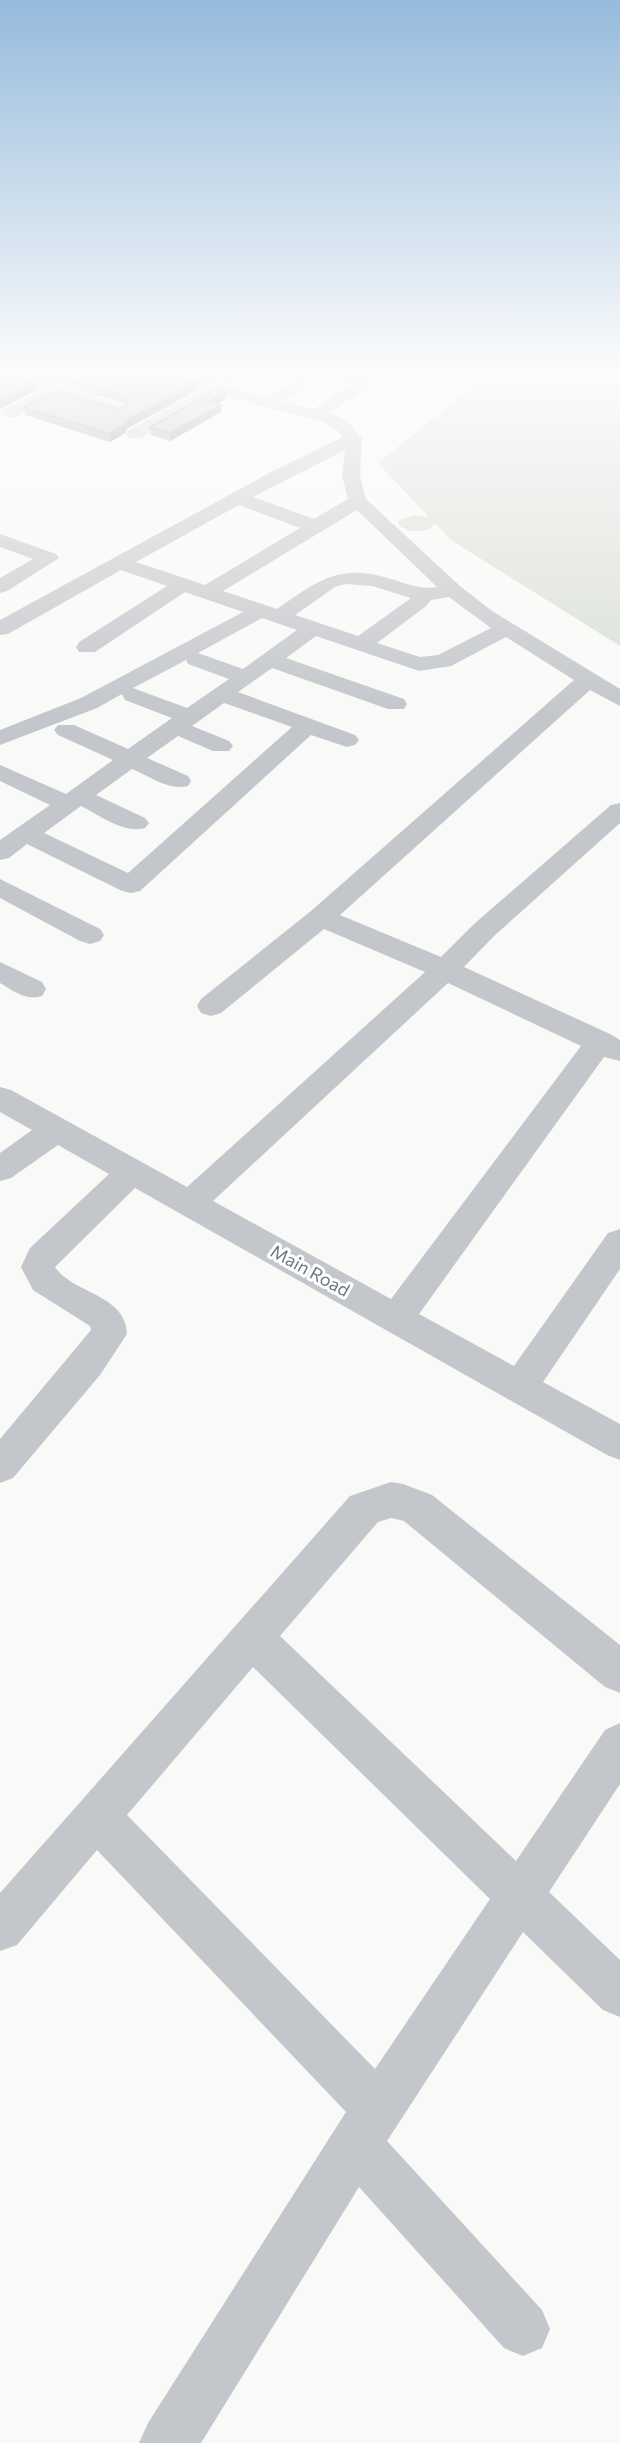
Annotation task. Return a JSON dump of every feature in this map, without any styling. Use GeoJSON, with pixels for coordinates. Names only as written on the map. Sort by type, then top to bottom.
{"type":"FeatureCollection","features":[{"type":"Feature","properties":{"kind":"street"},"geometry":{"type":"LineString","coordinates":[[0,629],[257,488]]}},
{"type":"Feature","properties":{"kind":"street"},"geometry":{"type":"LineString","coordinates":[[353,488],[358,501],[453,590],[506,629],[620,699]]}},
{"type":"Feature","properties":{"kind":"street"},"geometry":{"type":"LineString","coordinates":[[238,498],[314,526]]}},
{"type":"Feature","properties":{"kind":"street"},"geometry":{"type":"LineString","coordinates":[[206,593],[358,501]]}},
{"type":"Feature","properties":{"kind":"street"},"geometry":{"type":"LineString","coordinates":[[0,540],[49,558],[0,587]]}},
{"type":"Feature","properties":{"kind":"street"},"geometry":{"type":"LineString","coordinates":[[120,563],[412,662],[432,664],[506,629]]}},
{"type":"Feature","properties":{"kind":"street"},"geometry":{"type":"LineString","coordinates":[[0,738],[89,703],[328,583],[343,578],[374,580],[424,595],[453,590]]}},
{"type":"Feature","properties":{"kind":"street"},"geometry":{"type":"LineString","coordinates":[[87,647],[182,585]]}},
{"type":"Feature","properties":{"kind":"street"},"geometry":{"type":"LineString","coordinates":[[362,644],[419,602],[424,595]]}},
{"type":"Feature","properties":{"kind":"street"},"geometry":{"type":"LineString","coordinates":[[0,852],[314,628]]}},
{"type":"Feature","properties":{"kind":"street"},"geometry":{"type":"LineString","coordinates":[[196,659],[245,677]]}},
{"type":"Feature","properties":{"kind":"street"},"geometry":{"type":"LineString","coordinates":[[269,660],[396,704]]}},
{"type":"Feature","properties":{"kind":"street"},"geometry":{"type":"LineString","coordinates":[[211,1006],[321,917],[588,680]]}},
{"type":"Feature","properties":{"kind":"street"},"geometry":{"type":"LineString","coordinates":[[222,694],[347,740]]}},
{"type":"Feature","properties":{"kind":"street"},"geometry":{"type":"LineString","coordinates":[[133,695],[221,746]]}},
{"type":"Feature","properties":{"kind":"street"},"geometry":{"type":"LineString","coordinates":[[26,834],[131,885],[308,725]]}},
{"type":"Feature","properties":{"kind":"street"},"geometry":{"type":"LineString","coordinates":[[66,730],[179,781]]}},
{"type":"Feature","properties":{"kind":"street"},"geometry":{"type":"LineString","coordinates":[[0,772],[136,823]]}},
{"type":"Feature","properties":{"kind":"street"},"geometry":{"type":"LineString","coordinates":[[189,1204],[445,970],[484,930],[620,810]]}},
{"type":"Feature","properties":{"kind":"street"},"geometry":{"type":"LineString","coordinates":[[0,887],[90,935]]}},
{"type":"Feature","properties":{"kind":"street"},"geometry":{"type":"LineString","coordinates":[[321,917],[445,970],[610,1046],[396,1319]]}},
{"type":"Feature","properties":{"kind":"street"},"geometry":{"type":"LineString","coordinates":[[0,971],[32,989]]}},
{"type":"Feature","properties":{"kind":"street","name":"Main Road"},"geometry":{"type":"LineString","coordinates":[[0,1098],[620,1443]]}},
{"type":"Feature","properties":{"kind":"street"},"geometry":{"type":"LineString","coordinates":[[0,1169],[56,1130]]}},
{"type":"Feature","properties":{"kind":"street"},"geometry":{"type":"LineString","coordinates":[[0,1466],[87,1364],[108,1334],[109,1326],[102,1316],[45,1280],[38,1267],[42,1258],[132,1173]]}},
{"type":"Feature","properties":{"kind":"street"},"geometry":{"type":"LineString","coordinates":[[519,1387],[620,1242]]}},
{"type":"Feature","properties":{"kind":"street"},"geometry":{"type":"LineString","coordinates":[[0,1928],[98,1818],[364,1509],[386,1498],[401,1499],[418,1508],[620,1672]]}},
{"type":"Feature","properties":{"kind":"street"},"geometry":{"type":"LineString","coordinates":[[253,1638],[620,1993]]}},
{"type":"Feature","properties":{"kind":"street"},"geometry":{"type":"LineString","coordinates":[[168,2443],[367,2127],[620,1745]]}},
{"type":"Feature","properties":{"kind":"street"},"geometry":{"type":"LineString","coordinates":[[98,1818],[367,2127],[523,2329]]}},
{"type":"Feature","properties":{"kind":"shaded area"},"geometry":{"type":"Polygon","coordinates":[[[402,488],[620,488],[620,646],[451,540],[435,523],[431,528],[422,531],[409,531],[398,524],[399,520],[413,515],[429,517],[402,488]]]}}]}
